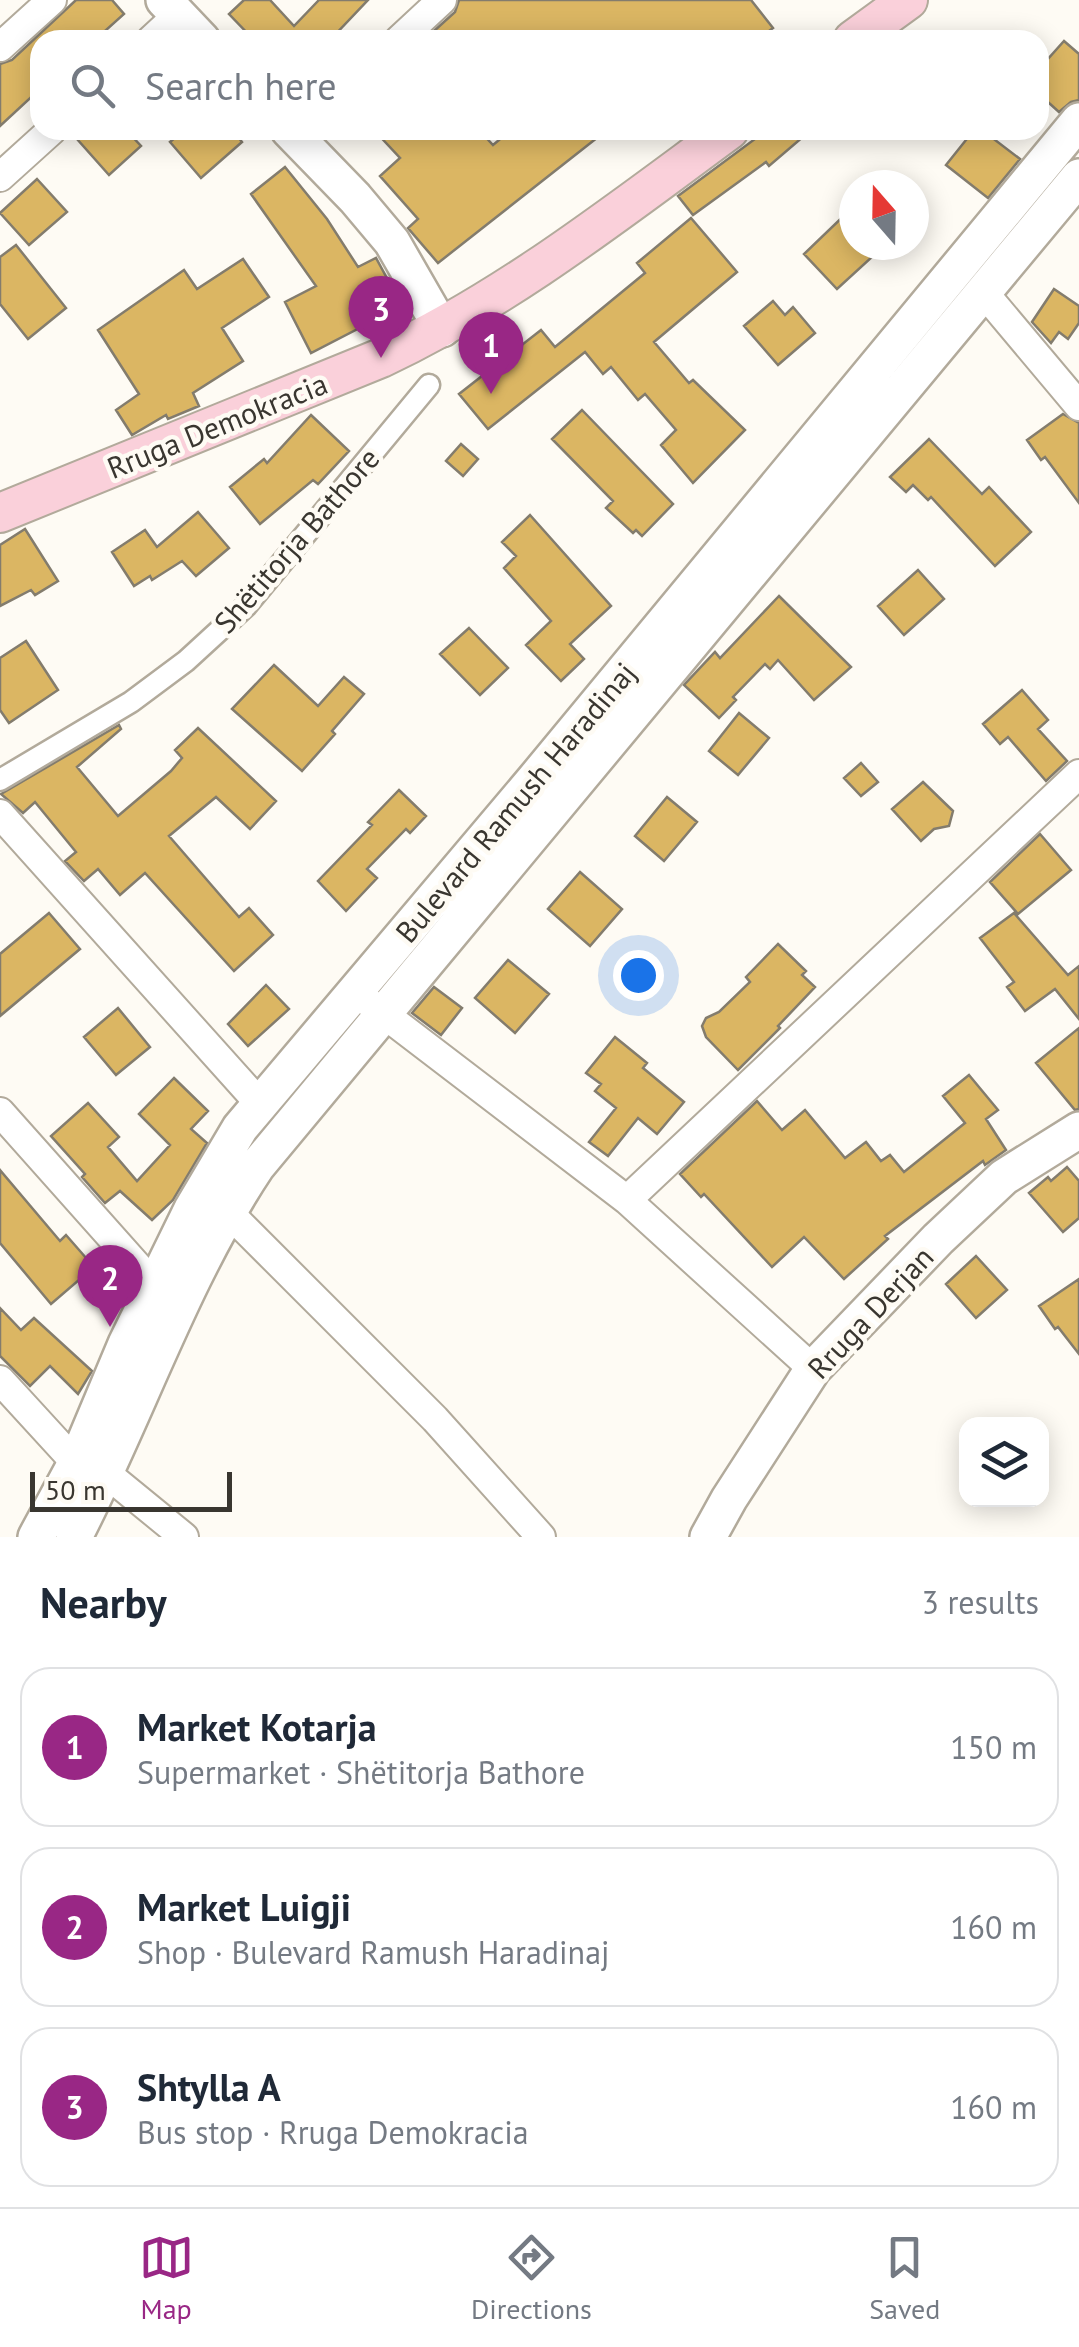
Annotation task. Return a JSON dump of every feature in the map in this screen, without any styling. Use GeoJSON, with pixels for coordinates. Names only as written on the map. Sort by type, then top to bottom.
{"type":"FeatureCollection","features":[{"type":"Feature","properties":{"kind":"main road"},"geometry":{"type":"LineString","coordinates":[[867,30],[908,0]]}},
{"type":"Feature","properties":{"kind":"main road","name":"Rruga Demokracia"},"geometry":{"type":"LineString","coordinates":[[0,513],[381,358],[442,329],[534,273],[715,140]]}},
{"type":"Feature","properties":{"kind":"street"},"geometry":{"type":"LineString","coordinates":[[0,47],[52,0]]}},
{"type":"Feature","properties":{"kind":"street"},"geometry":{"type":"LineString","coordinates":[[410,30],[442,0]]}},
{"type":"Feature","properties":{"kind":"street","name":"Bulevard Ramush Haradinaj"},"geometry":{"type":"LineString","coordinates":[[36,1537],[91,1468],[227,1211],[368,1002],[1079,121]]}},
{"type":"Feature","properties":{"kind":"street"},"geometry":{"type":"LineString","coordinates":[[0,178],[41,140]]}},
{"type":"Feature","properties":{"kind":"street"},"geometry":{"type":"LineString","coordinates":[[302,140],[392,242],[442,329]]}},
{"type":"Feature","properties":{"kind":"street","name":"Bulevard Ramush Haradinaj"},"geometry":{"type":"LineString","coordinates":[[74,1537],[91,1468],[155,1286],[214,1168],[260,1104],[368,1002],[617,736],[1079,176]]}},
{"type":"Feature","properties":{"kind":"street"},"geometry":{"type":"LineString","coordinates":[[961,263],[1079,406]]}},
{"type":"Feature","properties":{"kind":"street","name":"Shëtitorja Bathore"},"geometry":{"type":"LineString","coordinates":[[0,780],[131,702],[186,660],[246,606],[430,386]]}},
{"type":"Feature","properties":{"kind":"street"},"geometry":{"type":"LineString","coordinates":[[626,1200],[1079,774]]}},
{"type":"Feature","properties":{"kind":"street"},"geometry":{"type":"LineString","coordinates":[[0,814],[260,1104]]}},
{"type":"Feature","properties":{"kind":"street"},"geometry":{"type":"LineString","coordinates":[[368,1002],[626,1200],[813,1368]]}},
{"type":"Feature","properties":{"kind":"street"},"geometry":{"type":"LineString","coordinates":[[0,1112],[155,1286]]}},
{"type":"Feature","properties":{"kind":"street","name":"Rruga Derjan"},"geometry":{"type":"LineString","coordinates":[[708,1537],[813,1368],[1004,1177],[1079,1130]]}},
{"type":"Feature","properties":{"kind":"street"},"geometry":{"type":"LineString","coordinates":[[227,1211],[435,1419],[541,1537]]}},
{"type":"Feature","properties":{"kind":"street"},"geometry":{"type":"LineString","coordinates":[[0,1380],[91,1468],[184,1537]]}},
{"type":"Feature","properties":{"kind":"building"},"geometry":{"type":"Polygon","coordinates":[[[76,0],[112,0],[124,14],[106,30],[44,30],[76,0]]]}},
{"type":"Feature","properties":{"kind":"building"},"geometry":{"type":"Polygon","coordinates":[[[244,0],[270,0],[294,26],[319,0],[368,0],[340,30],[244,30],[229,14],[244,0]]]}},
{"type":"Feature","properties":{"kind":"building"},"geometry":{"type":"Polygon","coordinates":[[[459,0],[751,0],[773,28],[435,30],[455,12],[459,0]]]}},
{"type":"Feature","properties":{"kind":"building"},"geometry":{"type":"Polygon","coordinates":[[[1064,41],[1079,54],[1079,100],[1059,112],[1049,103],[1049,58],[1064,41]]]}},
{"type":"Feature","properties":{"kind":"building"},"geometry":{"type":"Polygon","coordinates":[[[30,43],[30,98],[0,126],[0,64],[12,60],[30,43]]]}},
{"type":"Feature","properties":{"kind":"building"},"geometry":{"type":"Polygon","coordinates":[[[78,140],[135,140],[141,146],[109,175],[78,140]]]}},
{"type":"Feature","properties":{"kind":"building"},"geometry":{"type":"Polygon","coordinates":[[[240,140],[242,142],[201,178],[170,142],[240,140]]]}},
{"type":"Feature","properties":{"kind":"building"},"geometry":{"type":"Polygon","coordinates":[[[383,140],[488,140],[493,145],[499,140],[594,140],[438,263],[408,228],[418,219],[380,176],[400,158],[383,140]]]}},
{"type":"Feature","properties":{"kind":"building"},"geometry":{"type":"Polygon","coordinates":[[[754,140],[799,140],[769,166],[766,162],[693,215],[678,196],[754,140]]]}},
{"type":"Feature","properties":{"kind":"building"},"geometry":{"type":"Polygon","coordinates":[[[966,140],[995,140],[1020,159],[988,198],[946,165],[966,140]]]}},
{"type":"Feature","properties":{"kind":"building"},"geometry":{"type":"Polygon","coordinates":[[[285,167],[327,219],[358,267],[376,258],[402,306],[311,353],[285,302],[316,286],[251,194],[285,167]]]}},
{"type":"Feature","properties":{"kind":"building"},"geometry":{"type":"Polygon","coordinates":[[[37,179],[67,212],[29,245],[0,213],[37,179]]]}},
{"type":"Feature","properties":{"kind":"building"},"geometry":{"type":"Polygon","coordinates":[[[691,218],[737,272],[654,342],[689,383],[693,380],[745,430],[693,483],[661,445],[676,430],[645,394],[638,400],[611,367],[603,374],[585,352],[488,429],[459,394],[541,330],[555,347],[645,273],[637,263],[691,218]]]}},
{"type":"Feature","properties":{"kind":"building"},"geometry":{"type":"Polygon","coordinates":[[[839,220],[839,260],[869,260],[837,289],[804,254],[839,220]]]}},
{"type":"Feature","properties":{"kind":"building"},"geometry":{"type":"Polygon","coordinates":[[[16,245],[66,308],[28,339],[0,304],[0,257],[16,245]]]}},
{"type":"Feature","properties":{"kind":"building"},"geometry":{"type":"Polygon","coordinates":[[[243,259],[269,297],[222,328],[243,361],[193,393],[199,406],[168,419],[166,415],[132,435],[116,410],[139,394],[98,330],[184,270],[197,289],[243,259]]]}},
{"type":"Feature","properties":{"kind":"building"},"geometry":{"type":"Polygon","coordinates":[[[1054,289],[1079,306],[1079,323],[1068,339],[1059,332],[1051,343],[1032,322],[1054,289]]]}},
{"type":"Feature","properties":{"kind":"building"},"geometry":{"type":"Polygon","coordinates":[[[773,301],[785,315],[793,307],[815,333],[778,365],[744,326],[773,301]]]}},
{"type":"Feature","properties":{"kind":"building"},"geometry":{"type":"Polygon","coordinates":[[[582,410],[673,504],[642,536],[636,530],[633,533],[606,508],[613,501],[552,439],[582,410]]]}},
{"type":"Feature","properties":{"kind":"building"},"geometry":{"type":"Polygon","coordinates":[[[1063,414],[1079,423],[1079,503],[1045,457],[1041,460],[1027,440],[1063,414]]]}},
{"type":"Feature","properties":{"kind":"building"},"geometry":{"type":"Polygon","coordinates":[[[311,415],[349,451],[318,484],[313,480],[260,524],[230,487],[264,459],[267,463],[311,415]]]}},
{"type":"Feature","properties":{"kind":"building"},"geometry":{"type":"Polygon","coordinates":[[[929,439],[982,494],[989,487],[1031,532],[995,566],[931,497],[928,500],[913,485],[906,492],[890,477],[929,439]]]}},
{"type":"Feature","properties":{"kind":"building"},"geometry":{"type":"Polygon","coordinates":[[[461,444],[478,459],[463,476],[446,461],[461,444]]]}},
{"type":"Feature","properties":{"kind":"building"},"geometry":{"type":"Polygon","coordinates":[[[198,512],[229,548],[196,576],[182,561],[134,586],[112,552],[145,530],[157,547],[198,512]]]}},
{"type":"Feature","properties":{"kind":"building"},"geometry":{"type":"Polygon","coordinates":[[[530,515],[611,606],[570,644],[584,659],[561,681],[526,645],[551,621],[504,568],[516,556],[502,542],[530,515]]]}},
{"type":"Feature","properties":{"kind":"building"},"geometry":{"type":"Polygon","coordinates":[[[25,529],[58,581],[35,595],[31,590],[0,606],[0,545],[25,529]]]}},
{"type":"Feature","properties":{"kind":"building"},"geometry":{"type":"Polygon","coordinates":[[[918,570],[944,599],[904,635],[878,606],[918,570]]]}},
{"type":"Feature","properties":{"kind":"building"},"geometry":{"type":"Polygon","coordinates":[[[779,596],[851,667],[814,700],[778,660],[770,669],[765,664],[719,718],[684,685],[715,652],[720,658],[779,596]]]}},
{"type":"Feature","properties":{"kind":"building"},"geometry":{"type":"Polygon","coordinates":[[[469,628],[508,668],[480,695],[440,654],[469,628]]]}},
{"type":"Feature","properties":{"kind":"building"},"geometry":{"type":"Polygon","coordinates":[[[26,641],[58,690],[9,723],[0,710],[0,658],[26,641]]]}},
{"type":"Feature","properties":{"kind":"building"},"geometry":{"type":"Polygon","coordinates":[[[274,665],[318,706],[344,677],[364,694],[302,771],[232,709],[274,665]]]}},
{"type":"Feature","properties":{"kind":"building"},"geometry":{"type":"Polygon","coordinates":[[[1022,690],[1048,720],[1038,729],[1067,761],[1046,781],[1008,737],[1000,744],[983,724],[1022,690]]]}},
{"type":"Feature","properties":{"kind":"building"},"geometry":{"type":"Polygon","coordinates":[[[739,713],[769,738],[738,775],[709,751],[739,713]]]}},
{"type":"Feature","properties":{"kind":"building"},"geometry":{"type":"Polygon","coordinates":[[[119,725],[121,729],[77,767],[118,816],[171,771],[182,758],[175,750],[198,728],[276,801],[250,829],[216,797],[169,836],[239,917],[249,908],[273,935],[234,971],[145,873],[120,895],[98,869],[84,881],[65,861],[76,852],[35,802],[23,813],[1,794],[119,725]]]}},
{"type":"Feature","properties":{"kind":"building"},"geometry":{"type":"Polygon","coordinates":[[[861,763],[878,782],[861,796],[844,778],[861,763]]]}},
{"type":"Feature","properties":{"kind":"building"},"geometry":{"type":"Polygon","coordinates":[[[923,782],[953,811],[949,826],[934,829],[921,841],[892,809],[923,782]]]}},
{"type":"Feature","properties":{"kind":"building"},"geometry":{"type":"Polygon","coordinates":[[[399,790],[426,816],[410,833],[406,829],[367,869],[377,878],[346,911],[318,881],[372,825],[368,822],[399,790]]]}},
{"type":"Feature","properties":{"kind":"building"},"geometry":{"type":"Polygon","coordinates":[[[667,797],[697,822],[664,861],[635,836],[667,797]]]}},
{"type":"Feature","properties":{"kind":"building"},"geometry":{"type":"Polygon","coordinates":[[[1040,834],[1071,870],[1018,914],[990,882],[1040,834]]]}},
{"type":"Feature","properties":{"kind":"building"},"geometry":{"type":"Polygon","coordinates":[[[580,872],[622,909],[590,946],[548,909],[580,872]]]}},
{"type":"Feature","properties":{"kind":"building"},"geometry":{"type":"Polygon","coordinates":[[[49,913],[80,949],[0,1016],[0,954],[49,913]]]}},
{"type":"Feature","properties":{"kind":"building"},"geometry":{"type":"Polygon","coordinates":[[[1014,913],[1068,975],[1079,966],[1079,1019],[1055,989],[1025,1011],[1007,987],[1014,982],[980,938],[1014,913]]]}},
{"type":"Feature","properties":{"kind":"building"},"geometry":{"type":"Polygon","coordinates":[[[778,944],[806,971],[802,975],[815,987],[738,1070],[706,1037],[702,1026],[706,1018],[719,1012],[750,982],[746,977],[778,944]]]}},
{"type":"Feature","properties":{"kind":"building"},"geometry":{"type":"Polygon","coordinates":[[[508,960],[549,994],[515,1033],[475,998],[508,960]]]}},
{"type":"Feature","properties":{"kind":"building"},"geometry":{"type":"Polygon","coordinates":[[[266,985],[289,1009],[248,1046],[228,1024],[266,985]]]}},
{"type":"Feature","properties":{"kind":"building"},"geometry":{"type":"Polygon","coordinates":[[[434,987],[462,1008],[441,1035],[412,1013],[434,987]]]}},
{"type":"Feature","properties":{"kind":"building"},"geometry":{"type":"Polygon","coordinates":[[[118,1008],[150,1047],[116,1075],[84,1037],[118,1008]]]}},
{"type":"Feature","properties":{"kind":"building"},"geometry":{"type":"Polygon","coordinates":[[[1079,1028],[1079,1109],[1075,1110],[1036,1063],[1079,1028]]]}},
{"type":"Feature","properties":{"kind":"building"},"geometry":{"type":"Polygon","coordinates":[[[615,1037],[647,1063],[643,1068],[684,1102],[657,1134],[638,1118],[608,1156],[589,1142],[616,1108],[595,1091],[601,1084],[586,1073],[615,1037]]]}},
{"type":"Feature","properties":{"kind":"building"},"geometry":{"type":"Polygon","coordinates":[[[969,1075],[998,1110],[986,1119],[1006,1150],[985,1165],[983,1161],[885,1236],[888,1239],[844,1279],[804,1237],[772,1267],[680,1174],[757,1101],[782,1130],[805,1110],[845,1158],[866,1142],[881,1161],[890,1155],[904,1172],[965,1123],[943,1096],[969,1075]]]}},
{"type":"Feature","properties":{"kind":"building"},"geometry":{"type":"Polygon","coordinates":[[[174,1078],[208,1111],[191,1129],[207,1143],[173,1200],[152,1220],[120,1191],[105,1203],[51,1136],[88,1103],[119,1137],[108,1147],[137,1181],[170,1145],[139,1114],[174,1078]]]}},
{"type":"Feature","properties":{"kind":"building"},"geometry":{"type":"Polygon","coordinates":[[[1067,1167],[1079,1181],[1079,1218],[1063,1232],[1029,1193],[1067,1167]]]}},
{"type":"Feature","properties":{"kind":"building"},"geometry":{"type":"Polygon","coordinates":[[[0,1170],[60,1241],[66,1235],[94,1267],[51,1304],[0,1243],[0,1170]]]}},
{"type":"Feature","properties":{"kind":"building"},"geometry":{"type":"Polygon","coordinates":[[[976,1256],[1007,1290],[976,1318],[946,1284],[976,1256]]]}},
{"type":"Feature","properties":{"kind":"building"},"geometry":{"type":"Polygon","coordinates":[[[1079,1279],[1079,1354],[1039,1306],[1079,1279]]]}},
{"type":"Feature","properties":{"kind":"building"},"geometry":{"type":"Polygon","coordinates":[[[0,1308],[21,1330],[34,1318],[92,1371],[78,1394],[50,1366],[30,1386],[0,1356],[0,1308]]]}},
{"type":"Feature","properties":{"kind":"place","name":"Shtylla A"},"geometry":{"type":"Point","coordinates":[381,358]}},
{"type":"Feature","properties":{"kind":"place","name":"Market Kotarja"},"geometry":{"type":"Point","coordinates":[491,394]}},
{"type":"Feature","properties":{"kind":"place","name":"Market Luigji"},"geometry":{"type":"Point","coordinates":[110,1327]}}]}
